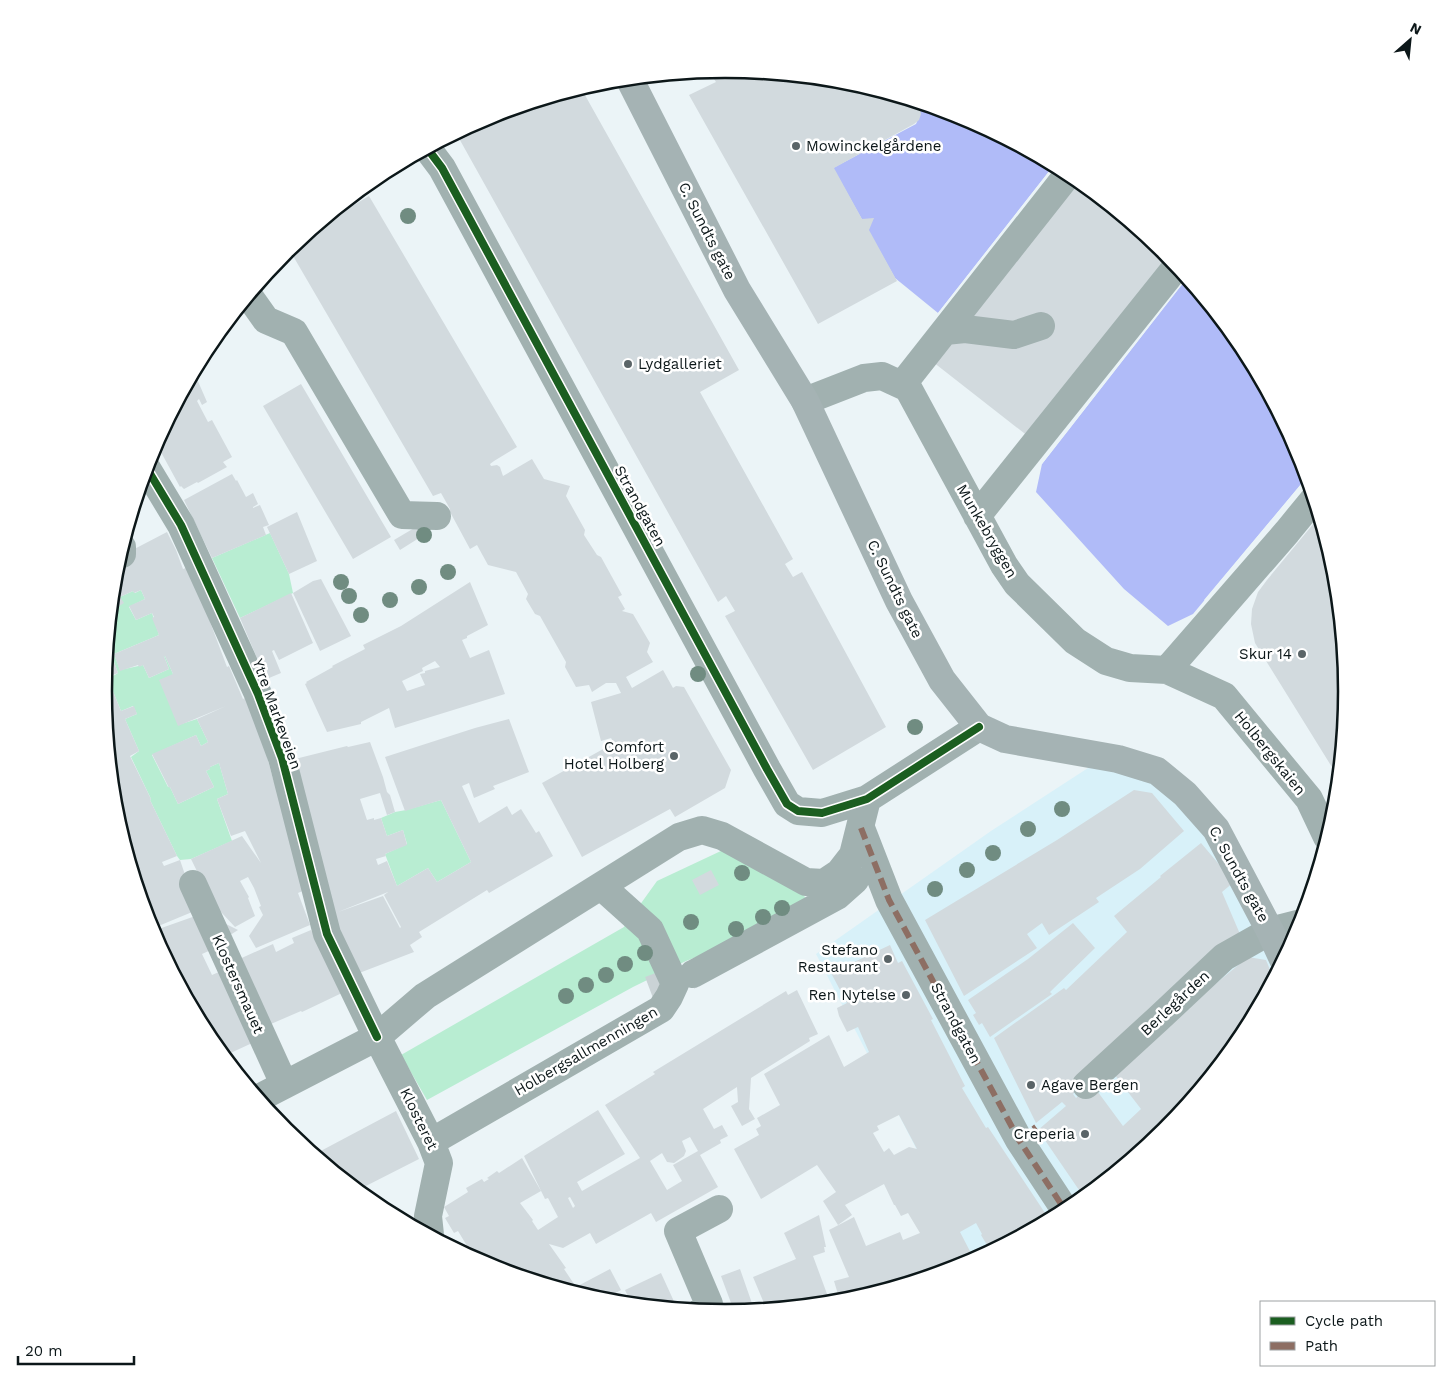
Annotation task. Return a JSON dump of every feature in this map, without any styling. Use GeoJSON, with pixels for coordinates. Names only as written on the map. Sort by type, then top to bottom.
{"type":"FeatureCollection","features":[{"type":"Feature","properties":{"kind":"main road","name":"C. Sundts gate"},"geometry":{"type":"LineString","coordinates":[[633,85],[737,290],[805,401],[899,601],[942,680],[979,727],[1005,739],[1118,759],[1157,772],[1185,794],[1216,828],[1280,952]]}},
{"type":"Feature","properties":{"kind":"street","name":"Strandgaten"},"geometry":{"type":"LineString","coordinates":[[431,153],[442,168],[762,760],[788,804],[798,811],[822,813],[867,799]]}},
{"type":"Feature","properties":{"kind":"street"},"geometry":{"type":"LineString","coordinates":[[805,401],[864,378],[882,376],[902,385],[1064,180]]}},
{"type":"Feature","properties":{"kind":"street"},"geometry":{"type":"LineString","coordinates":[[977,516],[1172,272]]}},
{"type":"Feature","properties":{"kind":"street"},"geometry":{"type":"LineString","coordinates":[[252,301],[266,320],[294,332],[402,515],[437,516]]}},
{"type":"Feature","properties":{"kind":"street"},"geometry":{"type":"LineString","coordinates":[[945,331],[965,329],[1014,336],[1041,326]]}},
{"type":"Feature","properties":{"kind":"street","name":"Munkebryggen"},"geometry":{"type":"LineString","coordinates":[[902,385],[908,388],[1004,565],[1017,584],[1075,641],[1106,661],[1130,668],[1168,670],[1224,696]]}},
{"type":"Feature","properties":{"kind":"street","name":"Ytre Markeveien"},"geometry":{"type":"LineString","coordinates":[[152,475],[182,525],[258,694],[282,758],[326,934],[378,1037]]}},
{"type":"Feature","properties":{"kind":"street","name":"Ytre Markeveien"},"geometry":{"type":"LineString","coordinates":[[145,495],[182,525]]}},
{"type":"Feature","properties":{"kind":"street"},"geometry":{"type":"LineString","coordinates":[[1168,670],[1309,505]]}},
{"type":"Feature","properties":{"kind":"street","name":"Holbergskaien"},"geometry":{"type":"LineString","coordinates":[[1224,696],[1309,799],[1322,827]]}},
{"type":"Feature","properties":{"kind":"street"},"geometry":{"type":"LineString","coordinates":[[264,1095],[378,1037],[425,996],[679,837],[702,830],[722,836],[806,882],[824,883],[839,873],[853,855],[867,799],[979,727]]}},
{"type":"Feature","properties":{"kind":"street","name":"Strandgaten"},"geometry":{"type":"LineString","coordinates":[[861,828],[889,900],[1027,1133],[1061,1203]]}},
{"type":"Feature","properties":{"kind":"street"},"geometry":{"type":"LineString","coordinates":[[693,974],[837,896],[869,867],[872,856]]}},
{"type":"Feature","properties":{"kind":"street","name":"Klostersmauet"},"geometry":{"type":"LineString","coordinates":[[192,884],[284,1084]]}},
{"type":"Feature","properties":{"kind":"street","name":"Holbergsallmenningen"},"geometry":{"type":"LineString","coordinates":[[431,1142],[661,1009],[669,997],[675,984],[650,930],[601,886]]}},
{"type":"Feature","properties":{"kind":"street"},"geometry":{"type":"LineString","coordinates":[[1270,931],[1291,926]]}},
{"type":"Feature","properties":{"kind":"street","name":"Berlegården"},"geometry":{"type":"LineString","coordinates":[[1086,1085],[1224,957],[1270,931]]}},
{"type":"Feature","properties":{"kind":"street","name":"Klosteret"},"geometry":{"type":"LineString","coordinates":[[378,1037],[431,1142],[439,1163],[424,1224]]}},
{"type":"Feature","properties":{"kind":"street"},"geometry":{"type":"LineString","coordinates":[[709,1303],[678,1231],[719,1209]]}},
{"type":"Feature","properties":{"kind":"shaded area"},"geometry":{"type":"Polygon","coordinates":[[[1108,755],[1183,787],[1277,958],[1235,1031],[1186,1095],[1158,1124],[1098,1177],[1066,1200],[1032,1221],[970,1252],[816,954],[991,831],[1108,755]]]}},
{"type":"Feature","properties":{"kind":"green space"},"geometry":{"type":"Polygon","coordinates":[[[270,533],[289,574],[293,593],[240,618],[212,558],[270,533]]]}},
{"type":"Feature","properties":{"kind":"green space"},"geometry":{"type":"Polygon","coordinates":[[[141,590],[145,599],[129,607],[136,620],[152,613],[159,635],[114,654],[120,670],[143,665],[149,678],[169,669],[165,656],[173,674],[178,725],[197,719],[208,742],[201,746],[196,735],[152,755],[178,804],[214,787],[206,771],[219,763],[228,794],[217,799],[232,841],[191,859],[180,860],[177,856],[150,800],[131,757],[139,751],[125,719],[137,714],[133,706],[121,711],[112,689],[112,676],[118,673],[113,659],[119,598],[133,591],[135,593],[141,590]]]}},
{"type":"Feature","properties":{"kind":"green space"},"geometry":{"type":"Polygon","coordinates":[[[441,800],[471,862],[437,882],[428,868],[397,886],[385,854],[407,844],[403,830],[387,836],[381,818],[395,812],[441,800]]]}},
{"type":"Feature","properties":{"kind":"green space"},"geometry":{"type":"Polygon","coordinates":[[[723,850],[802,893],[807,900],[734,942],[686,961],[633,987],[427,1100],[401,1055],[624,927],[657,881],[723,850]]]}},
{"type":"Feature","properties":{"kind":"water"},"geometry":{"type":"Polygon","coordinates":[[[918,109],[960,124],[996,141],[1049,171],[938,313],[895,278],[833,168],[916,124],[920,115],[918,109]]]}},
{"type":"Feature","properties":{"kind":"water"},"geometry":{"type":"Polygon","coordinates":[[[1183,283],[1235,350],[1256,384],[1275,419],[1301,484],[1193,614],[1168,626],[1124,589],[1036,492],[1042,464],[1183,283]]]}},
{"type":"Feature","properties":{"kind":"pier"},"geometry":{"type":"Polygon","coordinates":[[[1049,171],[1051,172],[939,315],[938,313],[1049,171]]]}},
{"type":"Feature","properties":{"kind":"pier"},"geometry":{"type":"Polygon","coordinates":[[[1182,282],[1183,283],[1042,464],[1041,462],[1182,282]]]}},
{"type":"Feature","properties":{"kind":"pier"},"geometry":{"type":"Polygon","coordinates":[[[1301,484],[1303,487],[1206,602],[1204,600],[1301,484]]]}},
{"type":"Feature","properties":{"kind":"building"},"geometry":{"type":"Polygon","coordinates":[[[714,79],[765,79],[805,83],[845,89],[884,98],[920,109],[919,120],[914,124],[834,168],[862,219],[874,218],[869,230],[897,281],[818,324],[689,95],[716,82],[714,79]]]}},
{"type":"Feature","properties":{"kind":"building"},"geometry":{"type":"Polygon","coordinates":[[[584,94],[739,370],[700,392],[793,559],[785,564],[793,577],[802,572],[886,727],[813,770],[725,616],[735,611],[726,596],[718,602],[459,139],[490,124],[528,110],[584,94]]]}},
{"type":"Feature","properties":{"kind":"building"},"geometry":{"type":"Polygon","coordinates":[[[1071,185],[1129,230],[1165,264],[1029,437],[933,362],[1071,185]]]}},
{"type":"Feature","properties":{"kind":"building"},"geometry":{"type":"Polygon","coordinates":[[[369,196],[517,447],[494,461],[490,464],[491,466],[497,465],[500,467],[503,476],[532,459],[544,479],[570,486],[566,496],[585,530],[584,535],[597,555],[601,557],[622,595],[618,597],[625,609],[622,611],[633,614],[650,643],[647,652],[653,662],[626,677],[632,688],[663,670],[673,688],[676,686],[684,687],[731,770],[725,788],[675,817],[670,809],[582,857],[542,783],[614,743],[611,738],[601,741],[591,702],[621,693],[616,683],[606,683],[592,692],[589,685],[576,687],[565,667],[566,662],[540,616],[535,614],[526,599],[528,594],[516,572],[488,565],[477,545],[470,549],[441,493],[433,496],[293,256],[343,211],[369,196]]]}},
{"type":"Feature","properties":{"kind":"building"},"geometry":{"type":"Polygon","coordinates":[[[197,379],[207,402],[202,405],[199,399],[197,401],[208,422],[212,420],[232,457],[223,462],[227,467],[184,489],[180,487],[161,452],[175,419],[197,379]]]}},
{"type":"Feature","properties":{"kind":"building"},"geometry":{"type":"Polygon","coordinates":[[[301,384],[391,537],[353,559],[263,406],[301,384]]]}},
{"type":"Feature","properties":{"kind":"building"},"geometry":{"type":"Polygon","coordinates":[[[232,474],[246,497],[253,493],[258,504],[253,508],[260,505],[269,525],[263,527],[266,535],[212,558],[184,500],[232,474]]]}},
{"type":"Feature","properties":{"kind":"building"},"geometry":{"type":"Polygon","coordinates":[[[297,512],[317,561],[289,574],[267,527],[297,512]]]}},
{"type":"Feature","properties":{"kind":"building","name":"Skur 14"},"geometry":{"type":"Polygon","coordinates":[[[1314,523],[1333,610],[1337,650],[1337,731],[1333,768],[1255,643],[1251,624],[1252,609],[1258,592],[1314,523]]]}},
{"type":"Feature","properties":{"kind":"building"},"geometry":{"type":"Polygon","coordinates":[[[421,524],[427,533],[400,550],[394,540],[421,524]]]}},
{"type":"Feature","properties":{"kind":"building"},"geometry":{"type":"Polygon","coordinates":[[[167,532],[183,569],[186,568],[201,598],[227,667],[229,666],[243,699],[245,698],[265,745],[273,779],[297,839],[305,890],[298,893],[310,925],[256,948],[249,936],[263,915],[254,888],[248,877],[240,881],[249,897],[255,916],[235,927],[221,912],[218,914],[191,859],[242,836],[261,863],[245,831],[231,836],[217,799],[228,794],[219,763],[206,771],[214,787],[178,804],[152,754],[196,735],[201,746],[208,742],[197,719],[226,706],[178,726],[159,680],[173,674],[165,656],[169,669],[149,678],[143,665],[120,671],[114,654],[159,635],[152,618],[154,617],[152,613],[136,620],[129,606],[145,599],[141,590],[134,593],[133,591],[120,597],[124,603],[118,607],[128,552],[167,532]]]}},
{"type":"Feature","properties":{"kind":"building"},"geometry":{"type":"Polygon","coordinates":[[[321,579],[351,636],[320,651],[293,593],[313,581],[321,579]]]}},
{"type":"Feature","properties":{"kind":"building"},"geometry":{"type":"Polygon","coordinates":[[[470,582],[488,625],[462,640],[470,658],[489,650],[505,694],[395,728],[389,708],[361,722],[361,724],[327,732],[305,684],[306,682],[365,649],[363,645],[401,626],[470,582]],[[435,661],[422,668],[423,671],[402,681],[407,691],[425,685],[420,674],[440,667],[435,661]]]}},
{"type":"Feature","properties":{"kind":"building"},"geometry":{"type":"Polygon","coordinates":[[[291,593],[313,643],[279,660],[274,650],[272,651],[281,673],[269,678],[260,657],[257,658],[240,618],[291,593]]]}},
{"type":"Feature","properties":{"kind":"building"},"geometry":{"type":"Polygon","coordinates":[[[113,659],[118,673],[112,675],[113,659]]]}},
{"type":"Feature","properties":{"kind":"building"},"geometry":{"type":"Polygon","coordinates":[[[112,689],[121,711],[134,706],[137,714],[125,719],[139,751],[130,756],[177,856],[162,862],[164,866],[180,860],[197,910],[159,925],[133,849],[124,810],[117,771],[113,731],[112,689]]]}},
{"type":"Feature","properties":{"kind":"building"},"geometry":{"type":"Polygon","coordinates":[[[509,719],[529,772],[493,786],[495,789],[474,798],[469,783],[462,786],[479,823],[507,806],[512,815],[521,809],[536,833],[539,831],[553,856],[489,893],[487,890],[419,932],[422,937],[410,945],[414,952],[354,975],[331,914],[295,759],[370,742],[395,812],[387,815],[380,793],[360,799],[367,820],[381,818],[387,836],[403,830],[407,845],[376,859],[378,865],[387,861],[397,886],[428,868],[437,882],[471,862],[441,800],[405,811],[385,757],[509,719]],[[388,892],[338,912],[383,896],[400,928],[384,895],[388,892]]]}},
{"type":"Feature","properties":{"kind":"building"},"geometry":{"type":"Polygon","coordinates":[[[1134,790],[1152,793],[1184,831],[1140,869],[1096,898],[1099,902],[1049,935],[1042,923],[1027,934],[1037,948],[964,996],[925,920],[1057,840],[1134,790]]]}},
{"type":"Feature","properties":{"kind":"building"},"geometry":{"type":"Polygon","coordinates":[[[1201,843],[1234,882],[1222,892],[1240,934],[1073,1094],[1076,1098],[1092,1084],[1123,1126],[1141,1109],[1111,1070],[1248,957],[1266,960],[1270,971],[1235,1031],[1186,1095],[1129,1151],[1078,1191],[1038,1130],[1066,1106],[1062,1102],[1036,1123],[994,1038],[1064,988],[1066,990],[1127,932],[1114,916],[1201,843]]]}},
{"type":"Feature","properties":{"kind":"building"},"geometry":{"type":"Polygon","coordinates":[[[711,870],[719,885],[700,895],[692,880],[711,870]]]}},
{"type":"Feature","properties":{"kind":"building"},"geometry":{"type":"Polygon","coordinates":[[[201,914],[213,949],[202,954],[212,975],[228,968],[259,1040],[231,1053],[194,997],[175,962],[160,928],[201,914]]]}},
{"type":"Feature","properties":{"kind":"building"},"geometry":{"type":"Polygon","coordinates":[[[220,921],[238,930],[224,939],[220,921]]]}},
{"type":"Feature","properties":{"kind":"building"},"geometry":{"type":"Polygon","coordinates":[[[1073,923],[1095,948],[1050,992],[1052,994],[990,1037],[982,1023],[979,1025],[973,1015],[976,1013],[968,1000],[1028,959],[1073,923]]]}},
{"type":"Feature","properties":{"kind":"building"},"geometry":{"type":"Polygon","coordinates":[[[311,930],[344,992],[264,1027],[235,961],[273,944],[276,952],[294,943],[292,938],[311,930]]]}},
{"type":"Feature","properties":{"kind":"building"},"geometry":{"type":"Polygon","coordinates":[[[890,945],[898,963],[902,961],[933,1019],[931,1020],[965,1086],[962,1088],[986,1128],[988,1127],[1045,1213],[987,1244],[976,1223],[960,1232],[970,1252],[922,1271],[884,1283],[838,1293],[834,1281],[849,1277],[829,1230],[854,1217],[866,1246],[900,1232],[903,1240],[920,1233],[908,1213],[901,1216],[884,1184],[845,1205],[852,1215],[838,1225],[823,1201],[836,1192],[817,1165],[761,1199],[734,1149],[759,1135],[756,1129],[761,1126],[757,1118],[780,1105],[764,1074],[829,1035],[844,1067],[869,1052],[858,1027],[847,1032],[839,1016],[837,1008],[847,1003],[831,973],[890,945]],[[899,1115],[877,1126],[879,1130],[873,1133],[884,1152],[889,1148],[894,1155],[909,1147],[917,1149],[899,1115]]]}},
{"type":"Feature","properties":{"kind":"building"},"geometry":{"type":"Polygon","coordinates":[[[797,990],[818,1034],[809,1038],[810,1041],[751,1078],[749,1109],[755,1119],[742,1126],[731,1106],[738,1102],[737,1087],[703,1109],[714,1129],[722,1125],[728,1136],[720,1140],[721,1143],[700,1155],[718,1187],[656,1222],[651,1213],[596,1244],[590,1233],[563,1248],[549,1244],[566,1268],[564,1269],[575,1285],[490,1257],[467,1246],[458,1231],[454,1233],[445,1218],[449,1216],[444,1207],[468,1192],[466,1188],[482,1179],[484,1182],[497,1171],[499,1173],[522,1158],[541,1191],[520,1203],[538,1230],[558,1217],[548,1198],[545,1199],[524,1156],[598,1110],[625,1154],[577,1182],[582,1191],[640,1158],[605,1105],[655,1074],[653,1072],[786,991],[788,995],[797,990]],[[690,1137],[682,1141],[686,1151],[684,1156],[674,1163],[667,1162],[662,1153],[650,1161],[667,1190],[682,1181],[673,1165],[698,1151],[690,1137]],[[570,1197],[568,1198],[573,1208],[575,1206],[570,1197]]]}},
{"type":"Feature","properties":{"kind":"building"},"geometry":{"type":"Polygon","coordinates":[[[396,1111],[419,1159],[365,1186],[321,1151],[396,1111]]]}},
{"type":"Feature","properties":{"kind":"building"},"geometry":{"type":"Polygon","coordinates":[[[819,1215],[826,1247],[824,1247],[825,1252],[813,1256],[827,1295],[764,1302],[753,1277],[796,1259],[784,1233],[819,1215]]]}},
{"type":"Feature","properties":{"kind":"building"},"geometry":{"type":"Polygon","coordinates":[[[610,1269],[621,1290],[615,1293],[578,1286],[610,1269]]]}},
{"type":"Feature","properties":{"kind":"building"},"geometry":{"type":"Polygon","coordinates":[[[740,1269],[752,1303],[731,1304],[721,1276],[740,1269]]]}},
{"type":"Feature","properties":{"kind":"building"},"geometry":{"type":"Polygon","coordinates":[[[661,1273],[674,1301],[627,1295],[625,1290],[661,1273]]]}},
{"type":"Feature","properties":{"kind":"tunnel"},"geometry":{"type":"LineString","coordinates":[[650,990],[693,974]]}},
{"type":"Feature","properties":{"kind":"marked path"},"geometry":{"type":"LineString","coordinates":[[861,828],[889,900],[1019,1140],[1061,1203]]}},
{"type":"Feature","properties":{"kind":"marked path"},"geometry":{"type":"LineString","coordinates":[[1019,1140],[1036,1127]]}},
{"type":"Feature","properties":{"kind":"cycle path"},"geometry":{"type":"LineString","coordinates":[[431,153],[442,168],[787,804],[798,811],[822,813],[867,799],[979,727]]}},
{"type":"Feature","properties":{"kind":"cycle path"},"geometry":{"type":"LineString","coordinates":[[151,476],[181,525],[258,694],[282,758],[327,934],[377,1037]]}},
{"type":"Feature","properties":{"kind":"place","name":"Mowinckelgårdene"},"geometry":{"type":"Point","coordinates":[796,146]}},
{"type":"Feature","properties":{"kind":"place","name":"Lydgalleriet"},"geometry":{"type":"Point","coordinates":[628,364]}},
{"type":"Feature","properties":{"kind":"place","name":"Skur 14"},"geometry":{"type":"Point","coordinates":[1302,654]}},
{"type":"Feature","properties":{"kind":"place","name":"Comfort Hotel Holberg"},"geometry":{"type":"Point","coordinates":[674,756]}},
{"type":"Feature","properties":{"kind":"place","name":"Stefano Restaurant"},"geometry":{"type":"Point","coordinates":[888,959]}},
{"type":"Feature","properties":{"kind":"place","name":"Ren Nytelse"},"geometry":{"type":"Point","coordinates":[906,995]}},
{"type":"Feature","properties":{"kind":"place","name":"Agave Bergen"},"geometry":{"type":"Point","coordinates":[1031,1085]}},
{"type":"Feature","properties":{"kind":"place","name":"Creperia"},"geometry":{"type":"Point","coordinates":[1085,1134]}}]}
